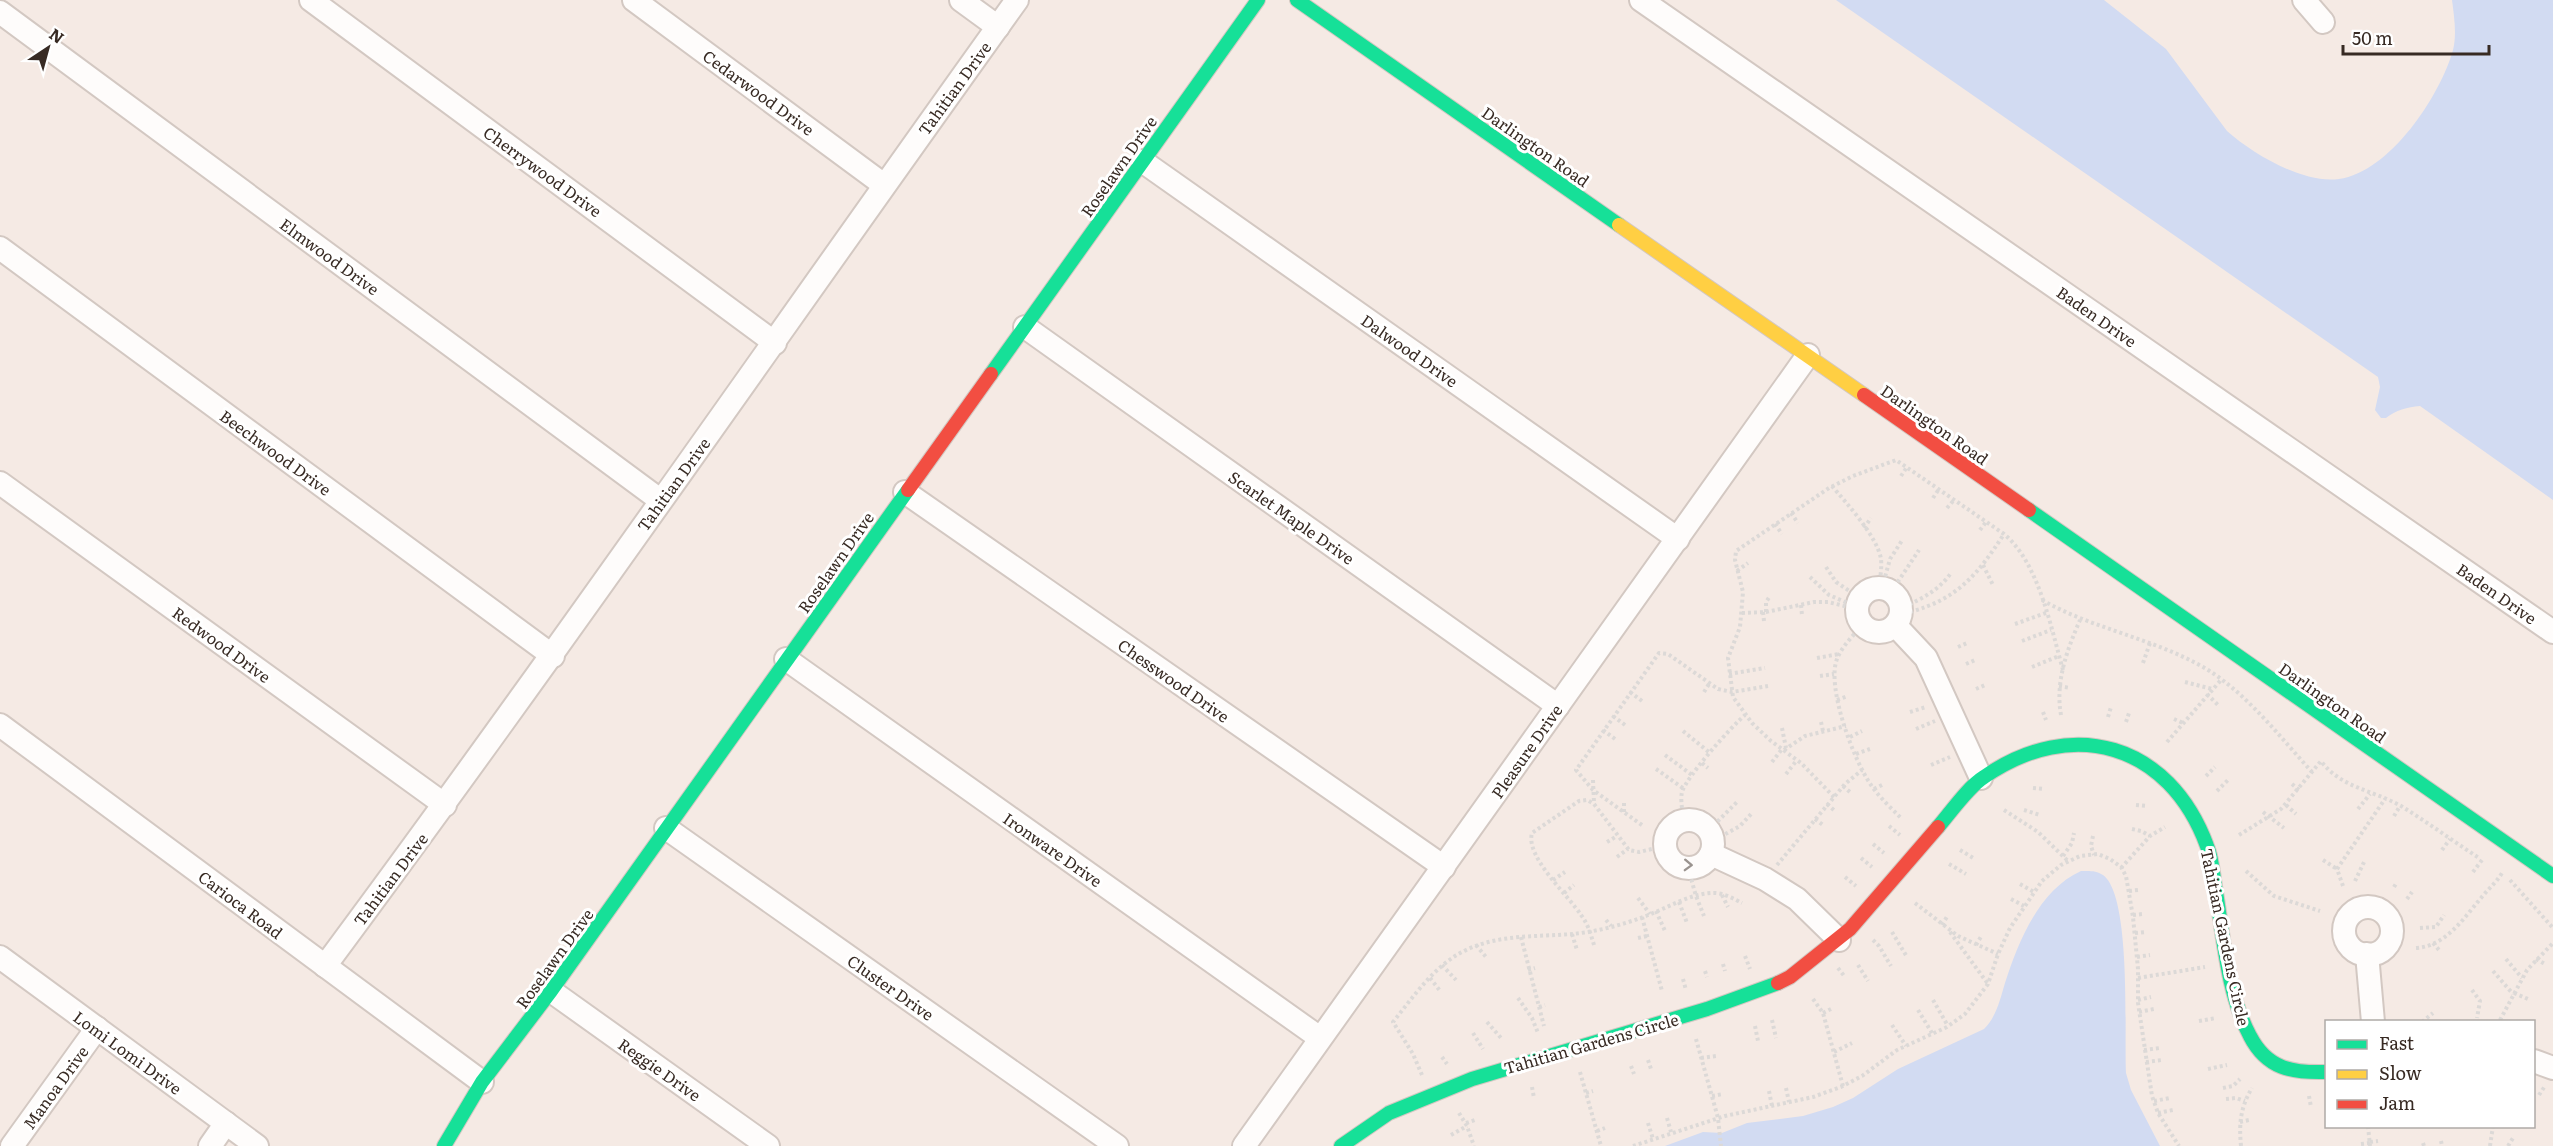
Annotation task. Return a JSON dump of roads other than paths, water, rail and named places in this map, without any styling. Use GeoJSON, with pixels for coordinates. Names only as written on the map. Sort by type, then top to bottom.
{"type":"FeatureCollection","features":[{"type":"Feature","properties":{"kind":"street","name":"Cherrywood Drive"},"geometry":{"type":"LineString","coordinates":[[311,0],[775,343]]}},
{"type":"Feature","properties":{"kind":"street","name":"Cedarwood Drive"},"geometry":{"type":"LineString","coordinates":[[634,0],[884,184]]}},
{"type":"Feature","properties":{"kind":"street"},"geometry":{"type":"LineString","coordinates":[[961,0],[998,27]]}},
{"type":"Feature","properties":{"kind":"street","name":"Tahitian Drive"},"geometry":{"type":"LineString","coordinates":[[325,966],[553,656],[660,500],[775,343],[884,184],[1017,0]]}},
{"type":"Feature","properties":{"kind":"street","name":"Roselawn Drive"},"geometry":{"type":"LineString","coordinates":[[444,1146],[482,1082],[551,991],[1258,0]]}},
{"type":"Feature","properties":{"kind":"street","name":"Darlington Road"},"geometry":{"type":"LineString","coordinates":[[1297,0],[2553,876]]}},
{"type":"Feature","properties":{"kind":"street","name":"Baden Drive"},"geometry":{"type":"LineString","coordinates":[[1641,0],[2553,632]]}},
{"type":"Feature","properties":{"kind":"street"},"geometry":{"type":"LineString","coordinates":[[2304,0],[2323,22]]}},
{"type":"Feature","properties":{"kind":"street","name":"Elmwood Drive"},"geometry":{"type":"LineString","coordinates":[[0,12],[660,500]]}},
{"type":"Feature","properties":{"kind":"street","name":"Dalwood Drive"},"geometry":{"type":"LineString","coordinates":[[1142,161],[1678,539]]}},
{"type":"Feature","properties":{"kind":"street","name":"Beechwood Drive"},"geometry":{"type":"LineString","coordinates":[[0,248],[553,656]]}},
{"type":"Feature","properties":{"kind":"street","name":"Scarlet Maple Drive"},"geometry":{"type":"LineString","coordinates":[[1025,327],[1558,706]]}},
{"type":"Feature","properties":{"kind":"street","name":"Pleasure Drive"},"geometry":{"type":"LineString","coordinates":[[1244,1146],[1808,356]]}},
{"type":"Feature","properties":{"kind":"street","name":"Redwood Drive"},"geometry":{"type":"LineString","coordinates":[[0,483],[445,805]]}},
{"type":"Feature","properties":{"kind":"street","name":"Chesswood Drive"},"geometry":{"type":"LineString","coordinates":[[905,492],[1444,867]]}},
{"type":"Feature","properties":{"kind":"street"},"geometry":{"type":"LineString","coordinates":[[1879,606],[1926,658],[1981,778]]}},
{"type":"Feature","properties":{"kind":"street","name":"Ironware Drive"},"geometry":{"type":"LineString","coordinates":[[786,659],[1320,1038]]}},
{"type":"Feature","properties":{"kind":"street","name":"Carioca Road"},"geometry":{"type":"LineString","coordinates":[[0,725],[482,1082]]}},
{"type":"Feature","properties":{"kind":"street","name":"Tahitian Gardens Circle"},"geometry":{"type":"LineString","coordinates":[[1341,1146],[1389,1113],[1430,1095],[1493,1072],[1688,1015],[1767,988],[1790,977],[1847,932],[1981,778],[2000,764],[2019,755],[2039,748],[2074,742],[2096,743],[2135,756],[2152,767],[2176,790],[2201,828],[2208,847],[2237,1003],[2246,1033],[2255,1047],[2278,1066],[2309,1075],[2325,1072]]}},
{"type":"Feature","properties":{"kind":"street"},"geometry":{"type":"LineString","coordinates":[[1711,842],[1700,865],[1688,867],[1677,865],[1671,860],[1665,846],[1668,831],[1673,825],[1683,820],[1696,821],[1711,842],[1847,932]]}},
{"type":"Feature","properties":{"kind":"street","name":"Cluster Drive"},"geometry":{"type":"LineString","coordinates":[[666,828],[1116,1146]]}},
{"type":"Feature","properties":{"kind":"street"},"geometry":{"type":"LineString","coordinates":[[2367,954],[2373,1020]]}},
{"type":"Feature","properties":{"kind":"street","name":"Lomi Lomi Drive"},"geometry":{"type":"LineString","coordinates":[[0,957],[257,1146]]}},
{"type":"Feature","properties":{"kind":"street","name":"Reggie Drive"},"geometry":{"type":"LineString","coordinates":[[551,991],[768,1146]]}},
{"type":"Feature","properties":{"kind":"street","name":"Manoa Drive"},"geometry":{"type":"LineString","coordinates":[[12,1146],[97,1028]]}},
{"type":"Feature","properties":{"kind":"street"},"geometry":{"type":"LineString","coordinates":[[2535,1062],[2550,1076]]}},
{"type":"Feature","properties":{"kind":"street"},"geometry":{"type":"LineString","coordinates":[[210,1146],[226,1123]]}},
{"type":"Feature","properties":{"kind":"water"},"geometry":{"type":"Polygon","coordinates":[[[1836,0],[2104,0],[2166,49],[2227,131],[2238,140],[2279,166],[2310,177],[2339,179],[2358,173],[2376,162],[2394,147],[2425,109],[2437,89],[2453,50],[2455,31],[2452,0],[2553,0],[2553,500],[2420,406],[2402,409],[2386,418],[2381,418],[2375,410],[2380,387],[2378,377],[1836,0]]]}},
{"type":"Feature","properties":{"kind":"water"},"geometry":{"type":"Polygon","coordinates":[[[2081,871],[2103,875],[2112,888],[2119,909],[2125,968],[2126,1073],[2131,1090],[2160,1146],[1665,1146],[1703,1132],[1722,1133],[1747,1123],[1803,1116],[1833,1107],[1853,1098],[1898,1069],[1984,1029],[1995,1013],[2016,951],[2032,919],[2053,891],[2081,871]]]}}]}
